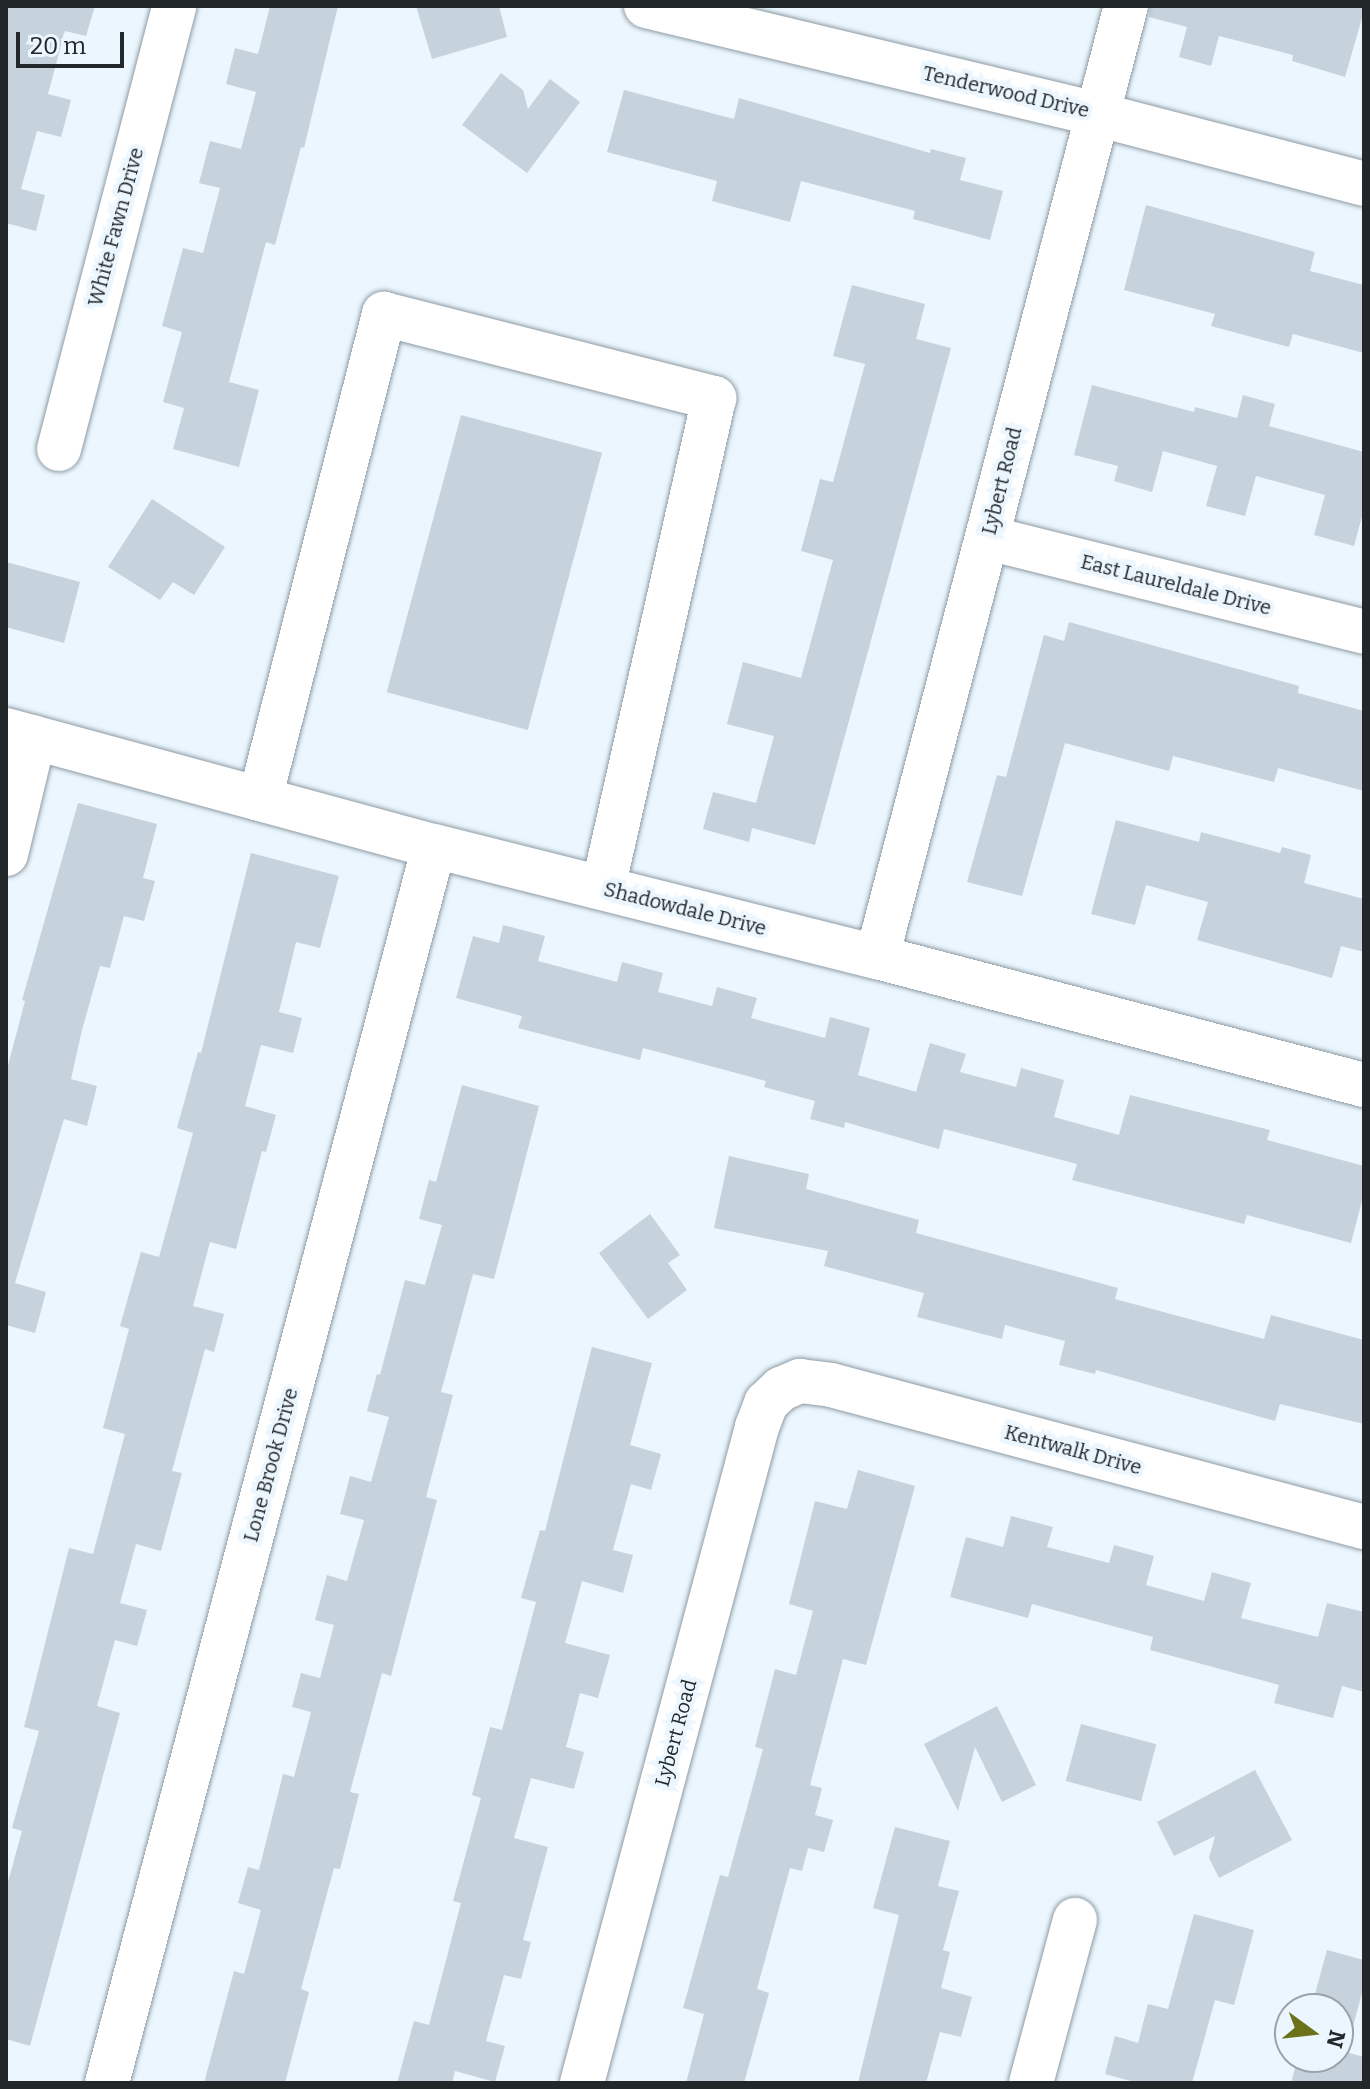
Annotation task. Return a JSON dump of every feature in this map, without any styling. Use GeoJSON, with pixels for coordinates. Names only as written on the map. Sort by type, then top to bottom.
{"type":"FeatureCollection","features":[{"type":"Feature","properties":{"kind":"street","name":"White Fawn Drive"},"geometry":{"type":"LineString","coordinates":[[59,449],[174,6]]}},
{"type":"Feature","properties":{"kind":"street","name":"Tenderwood Drive"},"geometry":{"type":"LineString","coordinates":[[646,6],[1096,114],[1364,184]]}},
{"type":"Feature","properties":{"kind":"street","name":"Lybert Road"},"geometry":{"type":"LineString","coordinates":[[877,957],[1126,6]]}},
{"type":"Feature","properties":{"kind":"street"},"geometry":{"type":"LineString","coordinates":[[260,799],[384,314],[714,398],[603,888]]}},
{"type":"Feature","properties":{"kind":"street","name":"East Laureldale Drive"},"geometry":{"type":"LineString","coordinates":[[988,538],[1364,632]]}},
{"type":"Feature","properties":{"kind":"street","name":"Shadowdale Drive"},"geometry":{"type":"LineString","coordinates":[[20,734],[434,846],[877,957],[1364,1085]]}},
{"type":"Feature","properties":{"kind":"street"},"geometry":{"type":"LineString","coordinates":[[6,854],[20,734]]}},
{"type":"Feature","properties":{"kind":"street","name":"Lone Brook Drive"},"geometry":{"type":"LineString","coordinates":[[107,2083],[434,846]]}},
{"type":"Feature","properties":{"kind":"street","name":"Kentwalk Drive"},"geometry":{"type":"LineString","coordinates":[[781,1389],[800,1381],[831,1385],[1364,1527]]}},
{"type":"Feature","properties":{"kind":"street","name":"Lybert Road"},"geometry":{"type":"LineString","coordinates":[[582,2083],[757,1427],[766,1403],[781,1389]]}},
{"type":"Feature","properties":{"kind":"street"},"geometry":{"type":"LineString","coordinates":[[1031,2083],[1075,1920]]}},
{"type":"Feature","properties":{"kind":"building"},"geometry":{"type":"Polygon","coordinates":[[[6,6],[95,6],[86,36],[65,31],[48,94],[71,100],[61,137],[37,131],[21,189],[45,195],[36,231],[6,223],[6,6]]]}},
{"type":"Feature","properties":{"kind":"building"},"geometry":{"type":"Polygon","coordinates":[[[270,6],[338,6],[304,148],[301,147],[275,245],[266,242],[229,382],[259,390],[239,467],[173,449],[184,408],[163,402],[182,332],[162,326],[183,248],[203,253],[220,188],[199,183],[210,141],[241,149],[256,92],[226,84],[235,48],[258,54],[270,6]]]}},
{"type":"Feature","properties":{"kind":"building"},"geometry":{"type":"Polygon","coordinates":[[[416,6],[499,6],[507,37],[432,59],[416,6]]]}},
{"type":"Feature","properties":{"kind":"building"},"geometry":{"type":"Polygon","coordinates":[[[1150,6],[1364,6],[1364,11],[1345,77],[1292,61],[1293,55],[1219,36],[1211,66],[1179,57],[1187,27],[1149,17],[1150,6]]]}},
{"type":"Feature","properties":{"kind":"building"},"geometry":{"type":"Polygon","coordinates":[[[501,73],[523,90],[528,109],[550,79],[580,102],[527,173],[462,125],[501,73]]]}},
{"type":"Feature","properties":{"kind":"building"},"geometry":{"type":"Polygon","coordinates":[[[624,90],[734,119],[739,98],[930,153],[931,149],[966,158],[960,180],[1003,191],[990,240],[913,219],[915,211],[801,181],[790,222],[712,201],[717,181],[607,152],[624,90]]]}},
{"type":"Feature","properties":{"kind":"building"},"geometry":{"type":"Polygon","coordinates":[[[1146,205],[1315,252],[1310,271],[1364,285],[1364,353],[1293,334],[1289,347],[1211,326],[1215,314],[1124,290],[1146,205]]]}},
{"type":"Feature","properties":{"kind":"building"},"geometry":{"type":"Polygon","coordinates":[[[852,285],[925,304],[916,339],[951,348],[815,845],[752,828],[749,842],[703,829],[713,792],[756,803],[774,736],[727,724],[743,662],[801,678],[833,560],[801,551],[820,479],[833,482],[865,364],[833,356],[852,285]]]}},
{"type":"Feature","properties":{"kind":"building"},"geometry":{"type":"Polygon","coordinates":[[[1092,385],[1194,412],[1195,407],[1237,418],[1243,395],[1275,404],[1269,426],[1364,452],[1364,509],[1354,546],[1314,535],[1325,495],[1256,476],[1245,516],[1206,506],[1217,466],[1163,451],[1152,492],[1114,481],[1118,466],[1074,455],[1092,385]]]}},
{"type":"Feature","properties":{"kind":"building"},"geometry":{"type":"Polygon","coordinates":[[[461,415],[602,453],[528,730],[387,692],[461,415]]]}},
{"type":"Feature","properties":{"kind":"building"},"geometry":{"type":"Polygon","coordinates":[[[152,499],[225,547],[194,595],[173,582],[160,600],[108,567],[152,499]]]}},
{"type":"Feature","properties":{"kind":"building"},"geometry":{"type":"Polygon","coordinates":[[[6,562],[80,582],[64,643],[6,627],[6,562]]]}},
{"type":"Feature","properties":{"kind":"building"},"geometry":{"type":"Polygon","coordinates":[[[1069,622],[1299,686],[1298,693],[1364,711],[1364,791],[1278,768],[1274,782],[1173,756],[1169,771],[1065,743],[1022,896],[967,882],[997,775],[1006,777],[1044,635],[1064,641],[1069,622]]]}},
{"type":"Feature","properties":{"kind":"building"},"geometry":{"type":"Polygon","coordinates":[[[78,803],[157,824],[143,878],[155,881],[144,921],[124,916],[110,968],[100,966],[82,1030],[71,1079],[97,1086],[87,1126],[64,1119],[15,1283],[46,1292],[35,1333],[6,1325],[6,1073],[25,1001],[22,1000],[78,803]]]}},
{"type":"Feature","properties":{"kind":"building"},"geometry":{"type":"Polygon","coordinates":[[[1116,820],[1199,842],[1201,832],[1280,853],[1282,847],[1311,855],[1304,883],[1364,899],[1364,952],[1341,946],[1332,978],[1197,940],[1208,902],[1146,885],[1135,925],[1091,914],[1116,820]]]}},
{"type":"Feature","properties":{"kind":"building"},"geometry":{"type":"Polygon","coordinates":[[[251,853],[339,876],[320,948],[296,942],[279,1012],[302,1018],[293,1053],[261,1045],[245,1106],[276,1115],[266,1152],[262,1151],[236,1249],[210,1242],[193,1306],[224,1314],[214,1352],[205,1349],[172,1471],[182,1473],[161,1551],[136,1544],[120,1603],[147,1610],[137,1646],[115,1640],[97,1706],[120,1713],[30,2046],[6,2039],[6,1889],[22,1831],[12,1828],[39,1731],[24,1727],[69,1548],[93,1554],[125,1434],[103,1428],[129,1329],[120,1326],[141,1252],[159,1257],[193,1133],[177,1128],[198,1052],[201,1053],[251,853]]]}},
{"type":"Feature","properties":{"kind":"building"},"geometry":{"type":"Polygon","coordinates":[[[503,925],[545,936],[538,961],[617,982],[622,962],[663,973],[658,992],[712,1006],[717,987],[757,998],[751,1018],[825,1038],[830,1017],[870,1028],[858,1075],[916,1092],[930,1043],[966,1054],[960,1072],[1016,1087],[1021,1068],[1064,1080],[1054,1117],[1119,1135],[1130,1095],[1270,1130],[1267,1140],[1364,1166],[1364,1193],[1351,1243],[1247,1215],[1244,1224],[1072,1180],[1077,1164],[944,1129],[939,1149],[845,1122],[844,1128],[810,1119],[815,1101],[764,1087],[766,1081],[643,1048],[640,1060],[518,1028],[522,1016],[456,998],[473,936],[499,943],[503,925]]]}},
{"type":"Feature","properties":{"kind":"building"},"geometry":{"type":"Polygon","coordinates":[[[462,1085],[539,1106],[514,1203],[494,1279],[473,1274],[441,1392],[453,1395],[426,1497],[437,1500],[391,1676],[382,1673],[350,1792],[359,1794],[340,1869],[334,1868],[301,1989],[309,1992],[285,2083],[204,2083],[234,1971],[244,1974],[261,1910],[238,1903],[248,1867],[259,1870],[283,1774],[294,1777],[311,1712],[292,1707],[301,1673],[320,1678],[334,1625],[315,1620],[327,1575],[347,1581],[364,1520],[340,1514],[350,1476],[371,1482],[389,1417],[367,1411],[377,1374],[380,1375],[405,1280],[425,1285],[442,1225],[419,1219],[429,1180],[436,1182],[462,1085]]]}},
{"type":"Feature","properties":{"kind":"building"},"geometry":{"type":"Polygon","coordinates":[[[729,1156],[809,1174],[806,1189],[919,1220],[916,1233],[1118,1288],[1115,1299],[1264,1339],[1271,1315],[1364,1340],[1364,1424],[1280,1404],[1275,1421],[1096,1370],[1095,1374],[1059,1365],[1065,1341],[1005,1325],[1002,1339],[917,1317],[924,1293],[824,1266],[828,1251],[714,1228],[729,1156]]]}},
{"type":"Feature","properties":{"kind":"building"},"geometry":{"type":"Polygon","coordinates":[[[650,1214],[680,1255],[668,1263],[687,1290],[648,1319],[599,1253],[650,1214]]]}},
{"type":"Feature","properties":{"kind":"building"},"geometry":{"type":"Polygon","coordinates":[[[592,1347],[652,1363],[630,1445],[661,1454],[651,1490],[631,1484],[613,1550],[633,1555],[623,1593],[582,1581],[565,1643],[610,1655],[598,1698],[580,1693],[566,1747],[584,1752],[574,1789],[531,1778],[514,1838],[548,1847],[523,1940],[531,1942],[521,1979],[504,1975],[486,2041],[505,2046],[495,2082],[455,2071],[452,2083],[397,2083],[414,2021],[429,2025],[461,1903],[453,1901],[481,1798],[472,1795],[490,1727],[502,1730],[536,1602],[521,1598],[540,1530],[545,1531],[592,1347]]]}},
{"type":"Feature","properties":{"kind":"building"},"geometry":{"type":"Polygon","coordinates":[[[858,1470],[915,1486],[866,1665],[843,1659],[810,1785],[822,1788],[815,1815],[833,1820],[824,1852],[808,1848],[802,1871],[790,1868],[757,1989],[769,1993],[744,2083],[686,2083],[704,2014],[683,2008],[720,1875],[728,1877],[763,1749],[755,1747],[775,1669],[796,1675],[813,1611],[789,1604],[815,1501],[847,1509],[858,1470]]]}},
{"type":"Feature","properties":{"kind":"building"},"geometry":{"type":"Polygon","coordinates":[[[1011,1516],[1053,1527],[1047,1547],[1109,1563],[1114,1545],[1154,1556],[1146,1585],[1204,1601],[1212,1572],[1251,1583],[1241,1618],[1318,1637],[1327,1603],[1364,1612],[1364,1692],[1342,1686],[1333,1718],[1274,1703],[1279,1685],[1150,1650],[1153,1637],[1032,1604],[1028,1618],[950,1597],[966,1537],[1003,1547],[1011,1516]]]}},
{"type":"Feature","properties":{"kind":"building"},"geometry":{"type":"Polygon","coordinates":[[[997,1706],[1036,1785],[1002,1802],[975,1747],[958,1811],[924,1744],[997,1706]]]}},
{"type":"Feature","properties":{"kind":"building"},"geometry":{"type":"Polygon","coordinates":[[[1081,1724],[1156,1744],[1141,1801],[1066,1781],[1081,1724]]]}},
{"type":"Feature","properties":{"kind":"building"},"geometry":{"type":"Polygon","coordinates":[[[1255,1770],[1292,1840],[1219,1878],[1209,1858],[1215,1836],[1174,1856],[1157,1822],[1255,1770]]]}},
{"type":"Feature","properties":{"kind":"building"},"geometry":{"type":"Polygon","coordinates":[[[895,1827],[950,1841],[938,1886],[959,1891],[943,1950],[950,1952],[941,1988],[972,1997],[961,2037],[940,2032],[926,2083],[858,2083],[899,1915],[873,1908],[895,1827]]]}},
{"type":"Feature","properties":{"kind":"building"},"geometry":{"type":"Polygon","coordinates":[[[1194,1914],[1254,1930],[1234,2005],[1215,2000],[1192,2083],[1138,2083],[1105,2074],[1115,2036],[1138,2043],[1148,2004],[1168,2009],[1194,1914]]]}},
{"type":"Feature","properties":{"kind":"building"},"geometry":{"type":"Polygon","coordinates":[[[1327,1950],[1364,1960],[1364,1986],[1354,2023],[1354,1993],[1315,1993],[1327,1950]]]}},
{"type":"Feature","properties":{"kind":"building"},"geometry":{"type":"Polygon","coordinates":[[[1354,2054],[1364,2057],[1364,2083],[1291,2083],[1294,2073],[1354,2073],[1354,2054]]]}}]}
